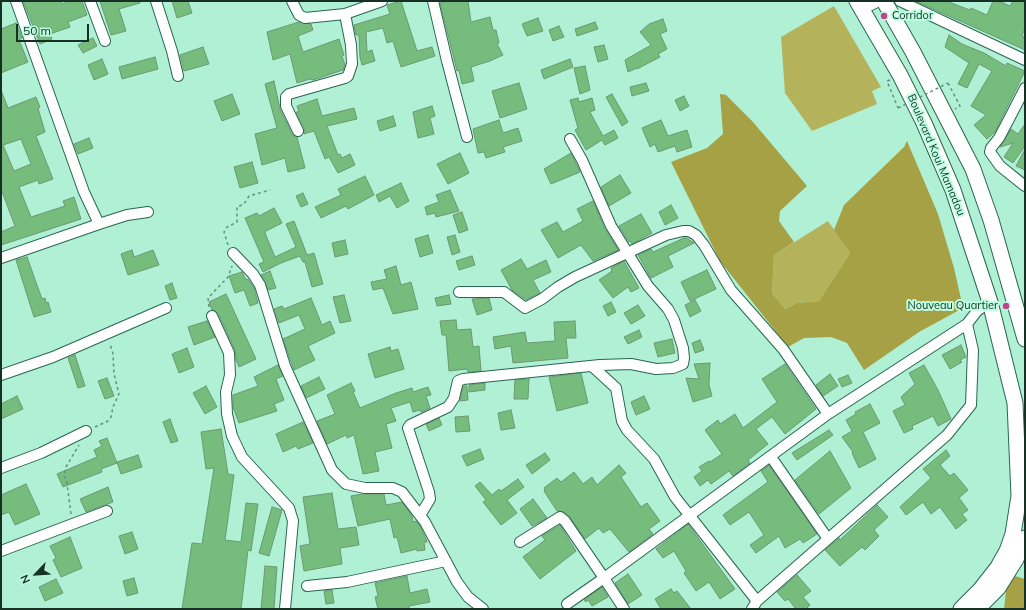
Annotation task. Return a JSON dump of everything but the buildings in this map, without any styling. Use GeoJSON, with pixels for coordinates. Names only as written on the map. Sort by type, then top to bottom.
{"type":"FeatureCollection","features":[{"type":"Feature","properties":{"kind":"main road","name":"Boulevard Koui Mamadou"},"geometry":{"type":"LineString","coordinates":[[884,1],[946,114],[973,169],[991,220],[1025,339]]}},
{"type":"Feature","properties":{"kind":"main road","name":"Boulevard Koui Mamadou"},"geometry":{"type":"LineString","coordinates":[[860,5],[900,75],[924,123],[953,190],[990,302],[1015,403],[1019,496],[1013,534],[1007,551],[998,567],[980,590],[961,609]]}},
{"type":"Feature","properties":{"kind":"main road"},"geometry":{"type":"LineString","coordinates":[[977,609],[998,588],[1016,560],[1025,538]]}},
{"type":"Feature","properties":{"kind":"street"},"geometry":{"type":"LineString","coordinates":[[16,1],[84,192],[99,224]]}},
{"type":"Feature","properties":{"kind":"street"},"geometry":{"type":"LineString","coordinates":[[90,1],[105,41]]}},
{"type":"Feature","properties":{"kind":"street"},"geometry":{"type":"LineString","coordinates":[[156,1],[172,51],[178,76]]}},
{"type":"Feature","properties":{"kind":"street"},"geometry":{"type":"LineString","coordinates":[[292,1],[299,15],[305,18],[345,14],[382,1]]}},
{"type":"Feature","properties":{"kind":"street"},"geometry":{"type":"LineString","coordinates":[[433,1],[467,137]]}},
{"type":"Feature","properties":{"kind":"street"},"geometry":{"type":"LineString","coordinates":[[860,5],[879,1]]}},
{"type":"Feature","properties":{"kind":"street"},"geometry":{"type":"LineString","coordinates":[[900,1],[1025,60]]}},
{"type":"Feature","properties":{"kind":"street"},"geometry":{"type":"LineString","coordinates":[[298,131],[286,106],[286,97],[309,88],[345,78],[351,72],[351,45],[345,14]]}},
{"type":"Feature","properties":{"kind":"street"},"geometry":{"type":"LineString","coordinates":[[1025,88],[990,152],[1000,166],[1025,186]]}},
{"type":"Feature","properties":{"kind":"street"},"geometry":{"type":"LineString","coordinates":[[420,514],[430,499],[408,428],[410,425],[448,407],[454,398],[458,381],[469,377],[592,366],[631,364],[656,369],[673,368],[683,364],[683,348],[674,320],[668,309],[648,286],[611,226],[582,160],[570,139]]}},
{"type":"Feature","properties":{"kind":"street"},"geometry":{"type":"LineString","coordinates":[[1,258],[127,215],[148,212]]}},
{"type":"Feature","properties":{"kind":"street"},"geometry":{"type":"LineString","coordinates":[[459,292],[504,292],[525,308],[542,299],[575,277],[666,235],[683,230],[696,235],[732,290],[783,349],[828,414]]}},
{"type":"Feature","properties":{"kind":"street"},"geometry":{"type":"LineString","coordinates":[[233,253],[253,274],[260,286],[285,366],[332,470],[346,484],[365,488],[393,488],[402,492],[420,514],[457,582],[468,597],[483,609]]}},
{"type":"Feature","properties":{"kind":"street"},"geometry":{"type":"LineString","coordinates":[[567,604],[771,458],[828,414],[967,324],[977,311],[990,302]]}},
{"type":"Feature","properties":{"kind":"street"},"geometry":{"type":"LineString","coordinates":[[1,374],[53,357],[166,308]]}},
{"type":"Feature","properties":{"kind":"street"},"geometry":{"type":"LineString","coordinates":[[212,316],[229,353],[230,375],[226,392],[227,414],[232,436],[242,457],[289,508],[293,521],[285,609]]}},
{"type":"Feature","properties":{"kind":"street"},"geometry":{"type":"LineString","coordinates":[[592,366],[616,388],[622,421],[627,430],[654,459],[675,497],[755,605],[875,497],[905,474],[947,435],[971,405],[973,350],[967,324]]}},
{"type":"Feature","properties":{"kind":"street"},"geometry":{"type":"LineString","coordinates":[[1,468],[42,453],[86,431]]}},
{"type":"Feature","properties":{"kind":"street"},"geometry":{"type":"LineString","coordinates":[[771,458],[828,539]]}},
{"type":"Feature","properties":{"kind":"street"},"geometry":{"type":"LineString","coordinates":[[1,551],[108,510]]}},
{"type":"Feature","properties":{"kind":"street"},"geometry":{"type":"LineString","coordinates":[[520,542],[560,517],[565,521],[624,609]]}},
{"type":"Feature","properties":{"kind":"street"},"geometry":{"type":"LineString","coordinates":[[307,586],[347,582],[446,561]]}},
{"type":"Feature","properties":{"kind":"path"},"geometry":{"type":"LineString","coordinates":[[898,108],[948,83],[960,106],[946,114]]}},
{"type":"Feature","properties":{"kind":"path"},"geometry":{"type":"LineString","coordinates":[[74,524],[70,510],[67,483],[64,475],[66,467],[76,452],[86,431],[108,421],[119,394],[112,364],[113,354],[110,347],[111,331]]}},
{"type":"Feature","properties":{"kind":"shaded area"},"geometry":{"type":"Polygon","coordinates":[[[834,6],[881,87],[872,91],[877,104],[812,131],[785,93],[781,37],[834,6]]]}},
{"type":"Feature","properties":{"kind":"shaded area"},"geometry":{"type":"Polygon","coordinates":[[[720,94],[726,95],[753,122],[807,186],[780,211],[779,221],[794,242],[774,255],[772,293],[785,309],[797,303],[819,301],[850,253],[834,230],[844,205],[904,147],[907,141],[938,214],[954,268],[963,308],[919,332],[864,370],[847,343],[831,337],[804,338],[788,347],[720,261],[671,162],[707,148],[723,134],[720,94]]]}},
{"type":"Feature","properties":{"kind":"shaded area"},"geometry":{"type":"Polygon","coordinates":[[[828,221],[850,253],[819,301],[797,303],[785,309],[772,293],[774,255],[828,221]]]}},
{"type":"Feature","properties":{"kind":"shaded area"},"geometry":{"type":"Polygon","coordinates":[[[1008,574],[1025,579],[1025,609],[1004,609],[1008,574]]]}},
{"type":"Feature","properties":{"kind":"place","name":"Corridor"},"geometry":{"type":"Point","coordinates":[884,16]}},
{"type":"Feature","properties":{"kind":"place","name":"Nouveau Quartier"},"geometry":{"type":"Point","coordinates":[1006,306]}}]}
